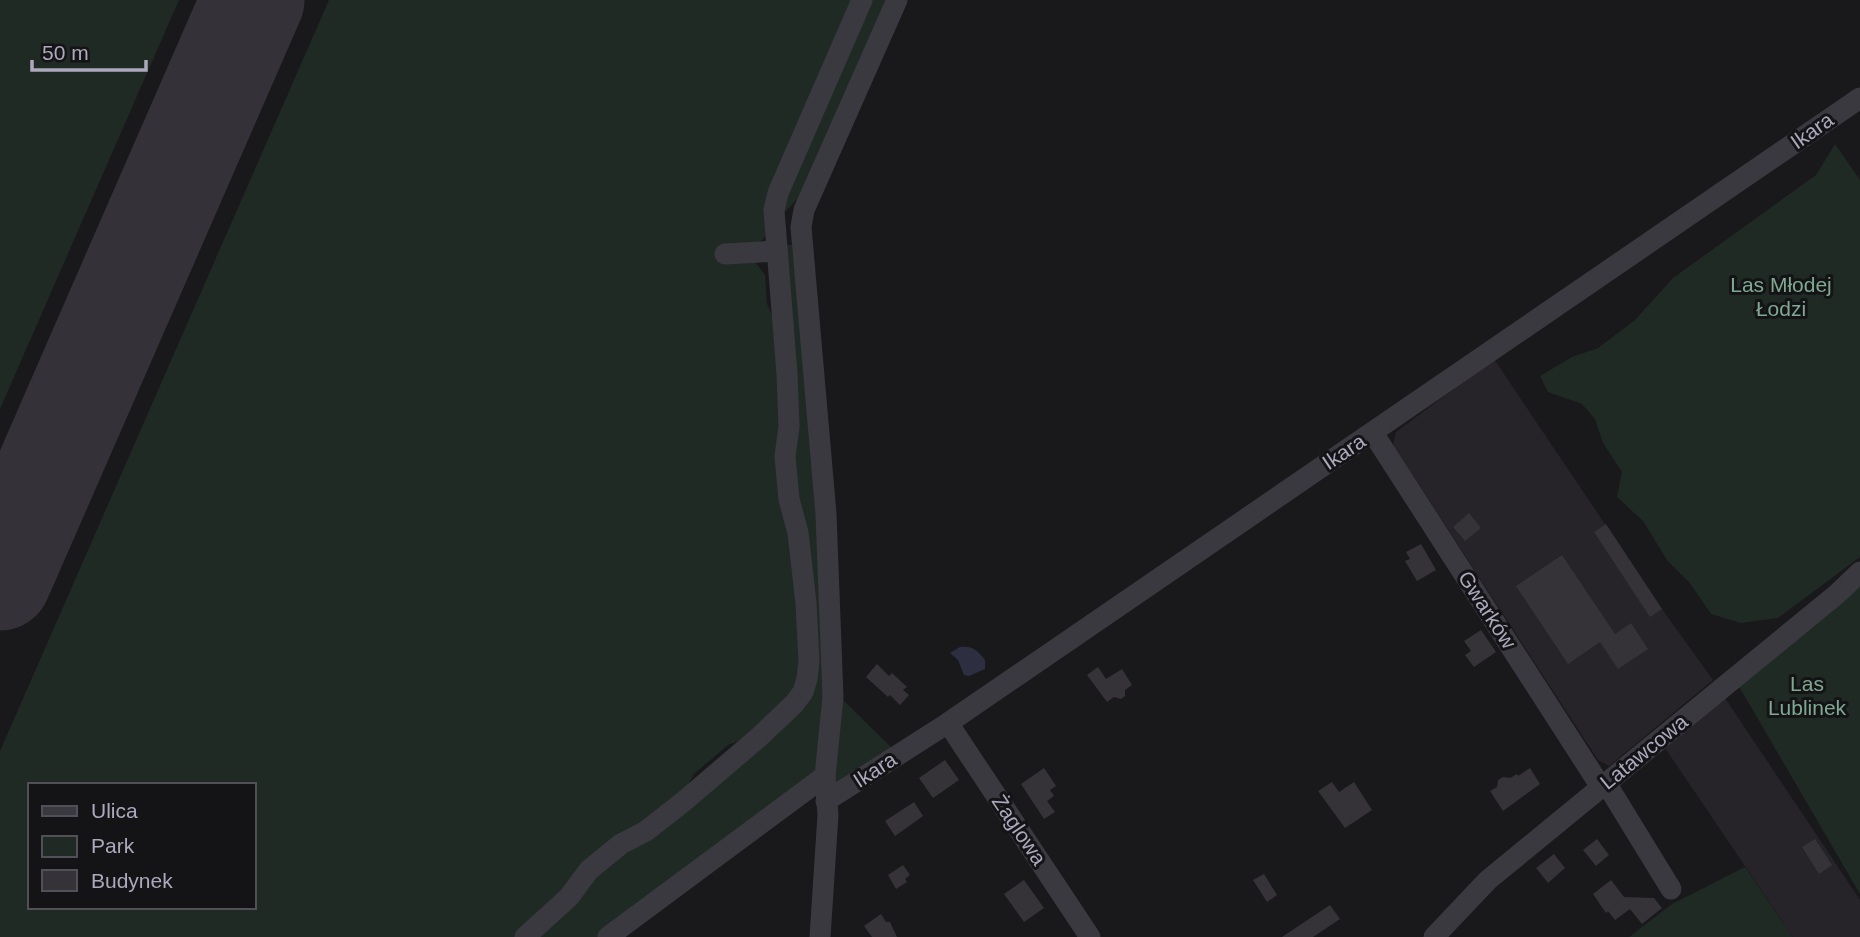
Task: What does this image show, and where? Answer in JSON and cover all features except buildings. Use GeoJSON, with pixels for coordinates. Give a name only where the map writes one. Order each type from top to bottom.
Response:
{"type":"FeatureCollection","features":[{"type":"Feature","properties":{"kind":"street"},"geometry":{"type":"LineString","coordinates":[[525,937],[569,897],[589,870],[621,844],[646,831],[664,817],[758,738],[803,692],[809,661],[806,603],[799,533],[789,499],[785,456],[789,427],[774,216],[776,198],[862,0]]}},
{"type":"Feature","properties":{"kind":"street"},"geometry":{"type":"LineString","coordinates":[[820,937],[828,815],[825,776],[833,697],[826,514],[801,227],[804,210],[897,0]]}},
{"type":"Feature","properties":{"kind":"street","name":"Ikara"},"geometry":{"type":"LineString","coordinates":[[826,802],[948,723],[1860,98]]}},
{"type":"Feature","properties":{"kind":"street"},"geometry":{"type":"LineString","coordinates":[[725,254],[776,241],[801,227]]}},
{"type":"Feature","properties":{"kind":"street","name":"Gwarków"},"geometry":{"type":"LineString","coordinates":[[1373,433],[1671,889]]}},
{"type":"Feature","properties":{"kind":"street","name":"Latawcowa"},"geometry":{"type":"LineString","coordinates":[[1434,937],[1488,880],[1838,594],[1860,572]]}},
{"type":"Feature","properties":{"kind":"street","name":"Żaglowa"},"geometry":{"type":"LineString","coordinates":[[948,723],[1090,937]]}},
{"type":"Feature","properties":{"kind":"street","name":"Ikara"},"geometry":{"type":"LineString","coordinates":[[608,937],[825,776]]}},
{"type":"Feature","properties":{"kind":"shaded area"},"geometry":{"type":"Polygon","coordinates":[[[1494,359],[1662,609],[1713,680],[1609,766],[1598,760],[1393,445],[1396,432],[1494,359]]]}},
{"type":"Feature","properties":{"kind":"shaded area"},"geometry":{"type":"Polygon","coordinates":[[[1725,698],[1860,900],[1860,937],[1793,937],[1665,748],[1725,698]]]}},
{"type":"Feature","properties":{"kind":"green space"},"geometry":{"type":"Polygon","coordinates":[[[0,0],[179,0],[0,409],[0,0]]]}},
{"type":"Feature","properties":{"kind":"green space"},"geometry":{"type":"Polygon","coordinates":[[[329,0],[857,0],[768,234],[753,245],[756,263],[765,275],[767,304],[778,328],[802,615],[798,686],[754,735],[728,745],[694,774],[681,797],[518,937],[0,937],[0,751],[329,0]]]}},
{"type":"Feature","properties":{"kind":"green space"},"geometry":{"type":"Polygon","coordinates":[[[867,0],[889,0],[805,191],[784,213],[778,208],[867,0]]]}},
{"type":"Feature","properties":{"kind":"green space","name":"Las Młodej Łodzi"},"geometry":{"type":"Polygon","coordinates":[[[1835,144],[1860,180],[1860,557],[1778,618],[1741,623],[1711,614],[1689,582],[1667,560],[1643,521],[1617,497],[1622,472],[1603,443],[1595,419],[1582,404],[1548,392],[1540,376],[1572,357],[1598,348],[1635,320],[1673,278],[1816,175],[1835,144]]]}},
{"type":"Feature","properties":{"kind":"green space"},"geometry":{"type":"Polygon","coordinates":[[[786,245],[792,245],[821,516],[828,693],[815,771],[598,937],[534,937],[588,883],[803,703],[786,245]]]}},
{"type":"Feature","properties":{"kind":"green space","name":"Las Lublinek"},"geometry":{"type":"Polygon","coordinates":[[[1860,583],[1860,894],[1737,683],[1860,583]]]}},
{"type":"Feature","properties":{"kind":"green space"},"geometry":{"type":"Polygon","coordinates":[[[841,698],[895,751],[830,786],[841,698]]]}},
{"type":"Feature","properties":{"kind":"green space"},"geometry":{"type":"Polygon","coordinates":[[[1745,867],[1793,937],[1629,937],[1672,904],[1745,867]]]}},
{"type":"Feature","properties":{"kind":"water"},"geometry":{"type":"Polygon","coordinates":[[[960,647],[977,651],[985,660],[985,669],[969,676],[964,675],[958,660],[950,653],[960,647]]]}},
{"type":"Feature","properties":{"kind":"runway"},"geometry":{"type":"LineString","coordinates":[[0,579],[253,0]]}}]}
